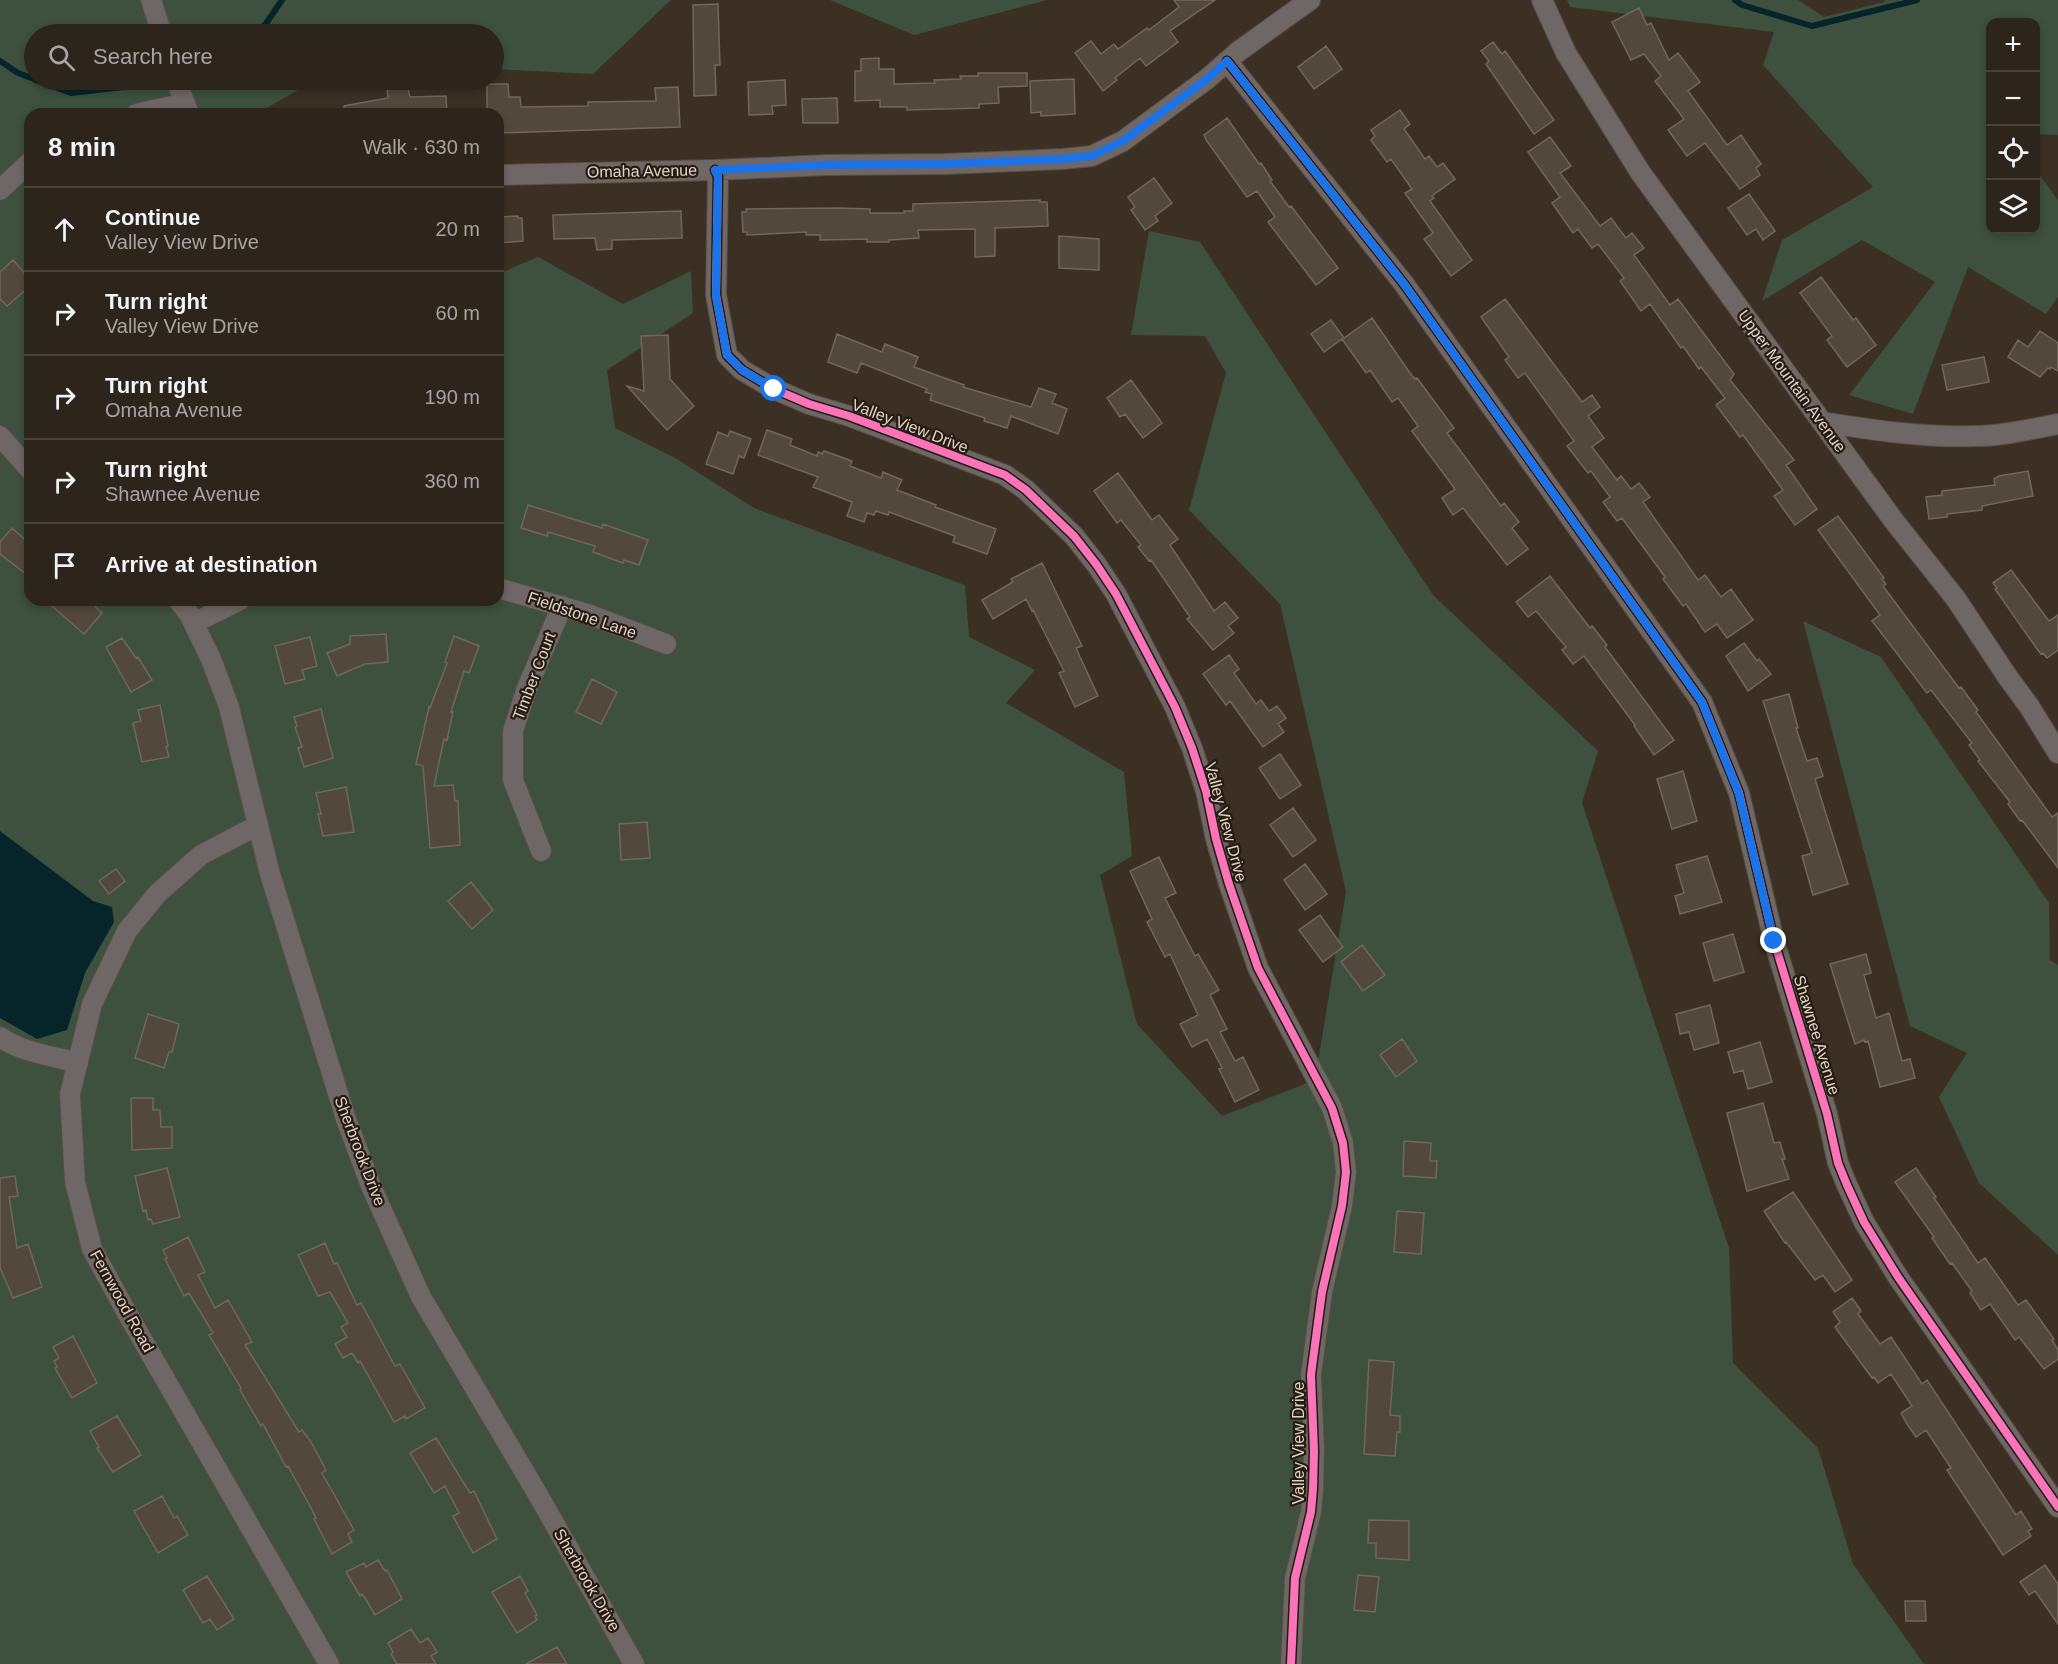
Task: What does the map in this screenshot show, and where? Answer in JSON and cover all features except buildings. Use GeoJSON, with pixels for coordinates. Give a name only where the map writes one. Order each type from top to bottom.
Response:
{"type":"FeatureCollection","features":[{"type":"Feature","properties":{"kind":"street"},"geometry":{"type":"LineString","coordinates":[[151,0],[159,24]]}},
{"type":"Feature","properties":{"kind":"street","name":"Omaha Avenue"},"geometry":{"type":"LineString","coordinates":[[504,175],[827,165],[944,164],[1092,156],[1123,141],[1310,0]]}},
{"type":"Feature","properties":{"kind":"street","name":"Upper Mountain Avenue"},"geometry":{"type":"LineString","coordinates":[[1542,0],[1566,53],[1640,172],[1894,521],[1956,599],[2058,753]]}},
{"type":"Feature","properties":{"kind":"street","name":"Shawnee Avenue"},"geometry":{"type":"LineString","coordinates":[[1227,61],[1404,284],[1702,702],[1739,794],[1774,941],[1827,1114],[1838,1163],[1846,1185],[1864,1222],[1898,1277],[2058,1507]]}},
{"type":"Feature","properties":{"kind":"street"},"geometry":{"type":"LineString","coordinates":[[152,108],[182,97]]}},
{"type":"Feature","properties":{"kind":"street"},"geometry":{"type":"LineString","coordinates":[[0,190],[24,168]]}},
{"type":"Feature","properties":{"kind":"street","name":"Valley View Drive"},"geometry":{"type":"LineString","coordinates":[[715,170],[718,176],[716,296],[727,355],[750,375],[774,389],[809,404],[849,416],[1005,475],[1026,490],[1074,536],[1111,587],[1174,707],[1192,748],[1206,791],[1216,839],[1229,884],[1258,968],[1332,1108],[1343,1143],[1346,1172],[1342,1206],[1322,1292],[1311,1375],[1313,1489],[1311,1512],[1295,1578],[1291,1664]]}},
{"type":"Feature","properties":{"kind":"street"},"geometry":{"type":"LineString","coordinates":[[1822,422],[1934,436],[1977,436],[2058,424]]}},
{"type":"Feature","properties":{"kind":"street"},"geometry":{"type":"LineString","coordinates":[[0,436],[24,463]]}},
{"type":"Feature","properties":{"kind":"street","name":"Fieldstone Lane"},"geometry":{"type":"LineString","coordinates":[[504,590],[588,614],[666,644]]}},
{"type":"Feature","properties":{"kind":"street","name":"Sherbrook Drive"},"geometry":{"type":"LineString","coordinates":[[183,606],[194,623],[211,659],[229,707],[270,874],[310,1008],[346,1119],[376,1197],[421,1297],[537,1493],[634,1664]]}},
{"type":"Feature","properties":{"kind":"street"},"geometry":{"type":"LineString","coordinates":[[194,623],[228,606]]}},
{"type":"Feature","properties":{"kind":"street","name":"Timber Court"},"geometry":{"type":"LineString","coordinates":[[541,850],[513,780],[513,731],[527,688],[562,606]]}},
{"type":"Feature","properties":{"kind":"street","name":"Fernwood Road"},"geometry":{"type":"LineString","coordinates":[[258,825],[201,855],[157,894],[127,931],[92,1004],[70,1094],[75,1182],[92,1249],[329,1664]]}},
{"type":"Feature","properties":{"kind":"street"},"geometry":{"type":"LineString","coordinates":[[0,1037],[7,1042],[42,1054],[78,1063]]}},
{"type":"Feature","properties":{"kind":"green space"},"geometry":{"type":"Polygon","coordinates":[[[0,0],[671,0],[593,74],[504,70],[504,24],[24,24],[24,90],[298,90],[267,108],[24,108],[24,606],[504,606],[504,271],[538,257],[623,304],[691,271],[693,313],[607,370],[615,428],[677,459],[754,508],[965,585],[969,637],[1035,670],[1006,703],[1124,772],[1132,856],[1100,875],[1137,1024],[1222,1116],[1315,1080],[1346,892],[1280,604],[1189,510],[1226,373],[1205,336],[1131,335],[1149,231],[1200,242],[1433,595],[1598,751],[1582,803],[1729,1248],[1733,1363],[1818,1448],[1853,1564],[1924,1664],[0,1664],[0,0]]]}},
{"type":"Feature","properties":{"kind":"green space"},"geometry":{"type":"Polygon","coordinates":[[[830,0],[1047,0],[914,35],[830,0]]]}},
{"type":"Feature","properties":{"kind":"green space"},"geometry":{"type":"Polygon","coordinates":[[[1567,0],[1798,0],[1824,17],[1885,0],[2058,0],[2058,135],[2040,134],[2040,18],[1986,18],[1986,234],[2040,234],[2040,175],[2058,200],[2058,297],[2046,314],[1968,267],[1913,414],[1849,395],[1935,282],[1862,240],[1762,301],[1782,240],[1873,187],[1763,65],[1774,32],[1570,7],[1567,0]]]}},
{"type":"Feature","properties":{"kind":"green space"},"geometry":{"type":"Polygon","coordinates":[[[1803,621],[1881,657],[2049,903],[2050,960],[2058,965],[2058,1255],[1979,1183],[1939,1097],[1967,1053],[1910,1026],[1803,621]]]}},
{"type":"Feature","properties":{"kind":"water"},"geometry":{"type":"Polygon","coordinates":[[[0,831],[93,901],[112,907],[114,922],[85,973],[67,1030],[37,1039],[0,1018],[0,831]]]}},
{"type":"Feature","properties":{"kind":"waterway"},"geometry":{"type":"LineString","coordinates":[[266,24],[282,0]]}},
{"type":"Feature","properties":{"kind":"waterway"},"geometry":{"type":"LineString","coordinates":[[1735,0],[1742,5],[1812,26],[1917,0]]}},
{"type":"Feature","properties":{"kind":"waterway"},"geometry":{"type":"LineString","coordinates":[[0,61],[24,75]]}},
{"type":"Feature","properties":{"kind":"waterway"},"geometry":{"type":"LineString","coordinates":[[63,90],[71,93],[97,90]]}},
{"type":"Feature","properties":{"kind":"cycle path"},"geometry":{"type":"LineString","coordinates":[[1227,61],[1404,284],[1702,702],[1739,793],[1774,941],[1827,1114],[1838,1163],[1847,1185],[1864,1222],[1898,1277],[2058,1507]]}},
{"type":"Feature","properties":{"kind":"cycle path"},"geometry":{"type":"LineString","coordinates":[[715,170],[718,176],[716,295],[727,355],[742,370],[774,389],[809,404],[849,416],[1005,475],[1026,490],[1074,536],[1116,594],[1175,707],[1192,748],[1206,791],[1216,839],[1229,884],[1258,968],[1332,1108],[1343,1143],[1346,1172],[1342,1206],[1322,1292],[1311,1375],[1313,1489],[1311,1512],[1295,1578],[1291,1664]]}},
{"type":"Feature","properties":{"kind":"route"},"geometry":{"type":"LineString","coordinates":[[774,389],[742,370],[727,355],[716,296],[718,176],[715,170],[827,165],[944,164],[1092,156],[1123,141],[1207,79],[1227,61],[1404,284],[1702,702],[1739,794],[1774,941]]}}]}
